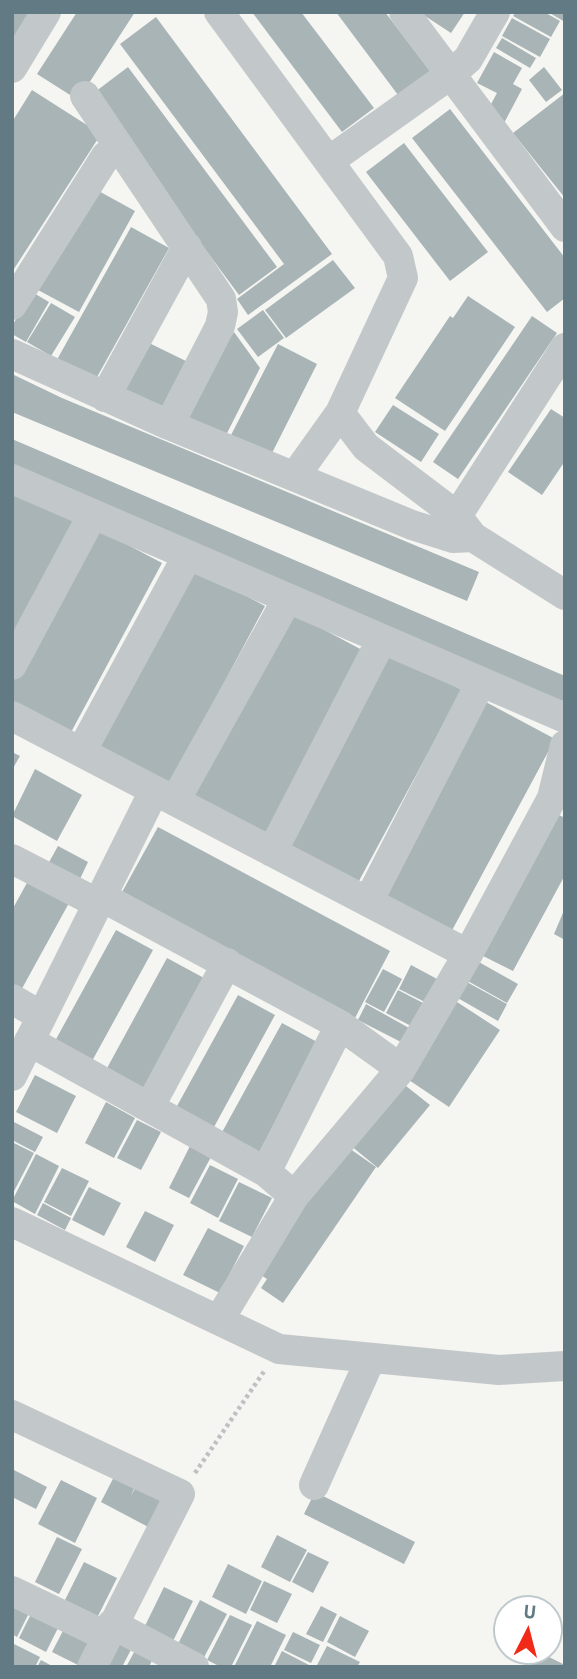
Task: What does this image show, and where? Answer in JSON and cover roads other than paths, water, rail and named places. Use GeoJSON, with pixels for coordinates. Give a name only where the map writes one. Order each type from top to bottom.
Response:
{"type":"FeatureCollection","features":[{"type":"Feature","properties":{"kind":"street"},"geometry":{"type":"LineString","coordinates":[[12,68],[46,12]]}},
{"type":"Feature","properties":{"kind":"street"},"geometry":{"type":"LineString","coordinates":[[219,12],[398,256],[403,278],[340,413],[295,476]]}},
{"type":"Feature","properties":{"kind":"street"},"geometry":{"type":"LineString","coordinates":[[404,12],[565,228]]}},
{"type":"Feature","properties":{"kind":"street"},"geometry":{"type":"LineString","coordinates":[[329,161],[468,59],[495,12]]}},
{"type":"Feature","properties":{"kind":"street"},"geometry":{"type":"LineString","coordinates":[[85,96],[221,299],[223,312],[220,326],[169,425]]}},
{"type":"Feature","properties":{"kind":"street"},"geometry":{"type":"LineString","coordinates":[[12,306],[106,156],[120,148]]}},
{"type":"Feature","properties":{"kind":"street"},"geometry":{"type":"LineString","coordinates":[[105,397],[187,247]]}},
{"type":"Feature","properties":{"kind":"street"},"geometry":{"type":"LineString","coordinates":[[12,354],[169,425],[412,525],[453,538],[465,527],[556,383],[565,348]]}},
{"type":"Feature","properties":{"kind":"street"},"geometry":{"type":"LineString","coordinates":[[340,413],[366,447],[465,527],[565,595]]}},
{"type":"Feature","properties":{"kind":"street"},"geometry":{"type":"LineString","coordinates":[[12,479],[565,718]]}},
{"type":"Feature","properties":{"kind":"street"},"geometry":{"type":"LineString","coordinates":[[12,665],[93,514]]}},
{"type":"Feature","properties":{"kind":"street"},"geometry":{"type":"LineString","coordinates":[[81,752],[188,555]]}},
{"type":"Feature","properties":{"kind":"street"},"geometry":{"type":"LineString","coordinates":[[12,1076],[100,901],[288,598]]}},
{"type":"Feature","properties":{"kind":"street"},"geometry":{"type":"LineString","coordinates":[[272,852],[382,639]]}},
{"type":"Feature","properties":{"kind":"street"},"geometry":{"type":"LineString","coordinates":[[368,902],[481,682]]}},
{"type":"Feature","properties":{"kind":"street"},"geometry":{"type":"LineString","coordinates":[[12,716],[468,954]]}},
{"type":"Feature","properties":{"kind":"street"},"geometry":{"type":"LineString","coordinates":[[219,1320],[293,1196],[401,1069],[468,954],[552,798],[565,746]]}},
{"type":"Feature","properties":{"kind":"street"},"geometry":{"type":"LineString","coordinates":[[12,859],[227,963],[340,1025],[401,1069]]}},
{"type":"Feature","properties":{"kind":"street"},"geometry":{"type":"LineString","coordinates":[[150,1106],[227,963]]}},
{"type":"Feature","properties":{"kind":"street"},"geometry":{"type":"LineString","coordinates":[[12,999],[35,1028],[150,1106],[266,1172],[293,1196]]}},
{"type":"Feature","properties":{"kind":"street"},"geometry":{"type":"LineString","coordinates":[[266,1172],[340,1025]]}},
{"type":"Feature","properties":{"kind":"street"},"geometry":{"type":"LineString","coordinates":[[15,1229],[279,1349],[370,1360],[499,1370],[565,1366]]}},
{"type":"Feature","properties":{"kind":"street"},"geometry":{"type":"LineString","coordinates":[[314,1485],[370,1360]]}},
{"type":"Feature","properties":{"kind":"street"},"geometry":{"type":"LineString","coordinates":[[12,1415],[180,1494],[92,1667]]}},
{"type":"Feature","properties":{"kind":"street"},"geometry":{"type":"LineString","coordinates":[[12,1591],[194,1667]]}}]}
